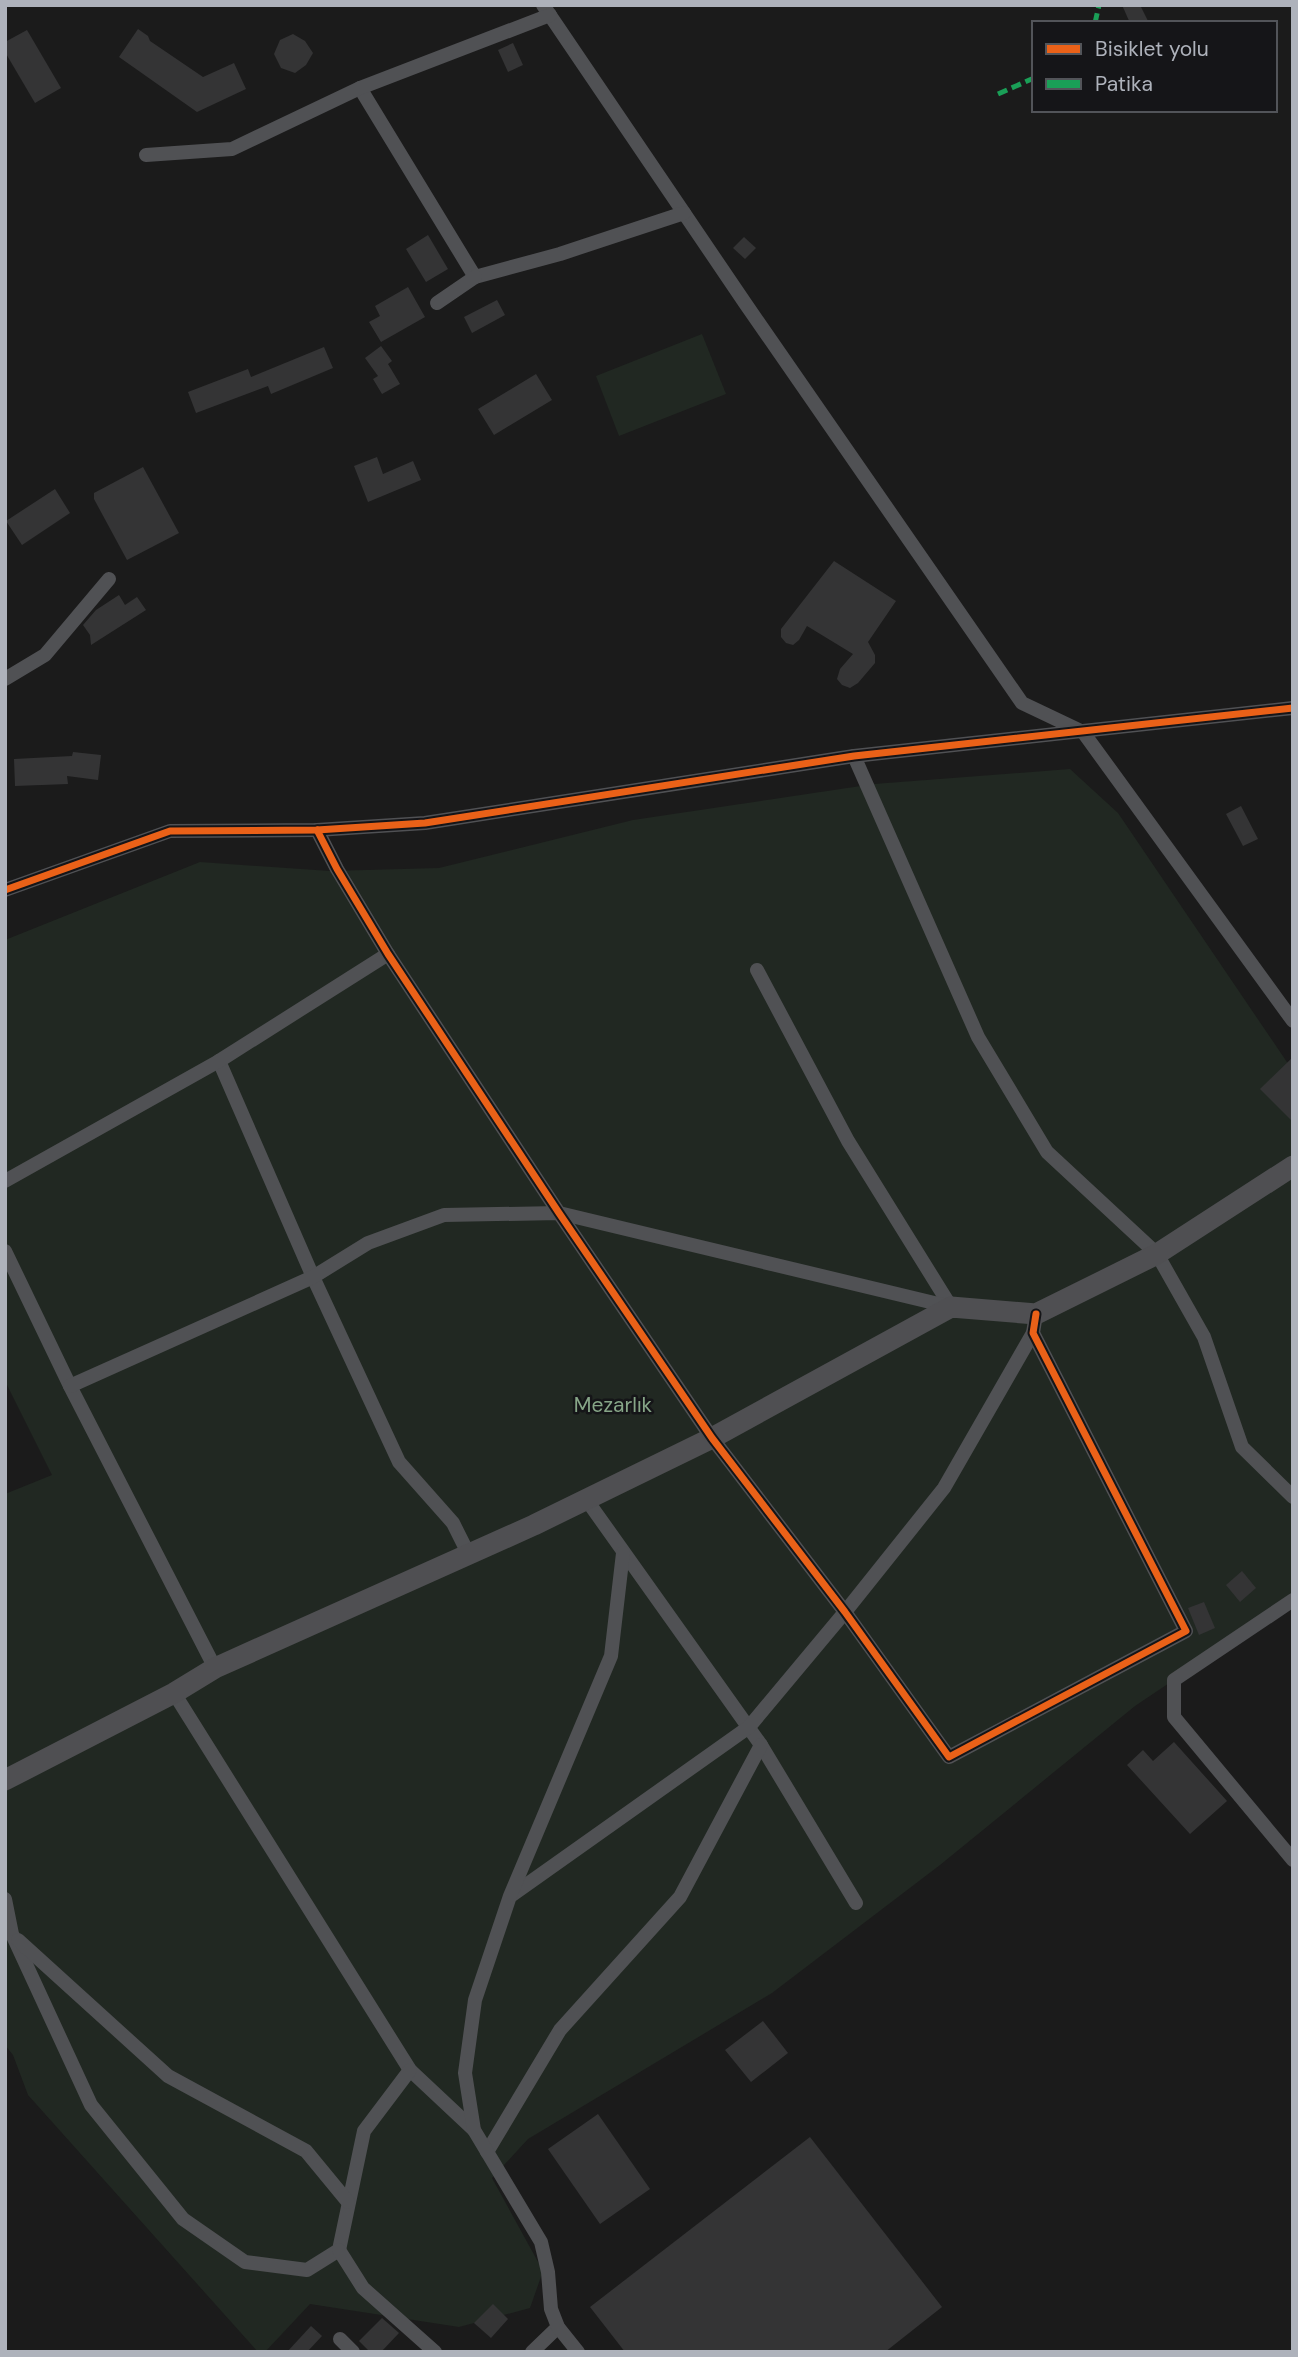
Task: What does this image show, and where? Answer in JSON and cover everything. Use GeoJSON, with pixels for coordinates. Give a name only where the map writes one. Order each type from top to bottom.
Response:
{"type":"FeatureCollection","features":[{"type":"Feature","properties":{"kind":"street"},"geometry":{"type":"LineString","coordinates":[[146,155],[232,149],[359,88],[546,10],[1021,703],[1083,732],[1293,1021]]}},
{"type":"Feature","properties":{"kind":"street"},"geometry":{"type":"LineString","coordinates":[[359,88],[475,277]]}},
{"type":"Feature","properties":{"kind":"street"},"geometry":{"type":"LineString","coordinates":[[438,303],[475,277],[560,254],[684,213]]}},
{"type":"Feature","properties":{"kind":"street"},"geometry":{"type":"LineString","coordinates":[[5,679],[45,655],[109,579]]}},
{"type":"Feature","properties":{"kind":"street"},"geometry":{"type":"LineString","coordinates":[[5,890],[170,831],[317,830],[425,823],[854,756],[1293,708]]}},
{"type":"Feature","properties":{"kind":"street"},"geometry":{"type":"LineString","coordinates":[[854,756],[978,1037],[1047,1152],[1157,1254],[1205,1337],[1242,1447],[1293,1497]]}},
{"type":"Feature","properties":{"kind":"street"},"geometry":{"type":"LineString","coordinates":[[317,830],[388,954],[712,1438],[845,1612],[949,1757],[1186,1631],[1035,1324]]}},
{"type":"Feature","properties":{"kind":"street"},"geometry":{"type":"LineString","coordinates":[[5,1181],[219,1061],[388,954]]}},
{"type":"Feature","properties":{"kind":"street"},"geometry":{"type":"LineString","coordinates":[[757,970],[848,1140],[951,1307]]}},
{"type":"Feature","properties":{"kind":"street"},"geometry":{"type":"LineString","coordinates":[[219,1061],[313,1277],[399,1462],[453,1523],[469,1555]]}},
{"type":"Feature","properties":{"kind":"street"},"geometry":{"type":"LineString","coordinates":[[510,1896],[749,1727],[944,1489],[1035,1324],[1157,1254],[1293,1166]]}},
{"type":"Feature","properties":{"kind":"street"},"geometry":{"type":"LineString","coordinates":[[70,1386],[313,1277],[368,1243],[444,1215],[559,1213],[951,1307],[1035,1324]]}},
{"type":"Feature","properties":{"kind":"street"},"geometry":{"type":"LineString","coordinates":[[5,1251],[70,1386],[215,1668]]}},
{"type":"Feature","properties":{"kind":"street"},"geometry":{"type":"LineString","coordinates":[[5,1780],[174,1693],[215,1668],[469,1555],[712,1438],[951,1307]]}},
{"type":"Feature","properties":{"kind":"street"},"geometry":{"type":"LineString","coordinates":[[586,1499],[749,1727],[856,1903]]}},
{"type":"Feature","properties":{"kind":"street"},"geometry":{"type":"LineString","coordinates":[[474,2130],[465,2073],[475,2000],[510,1896],[611,1656],[623,1553]]}},
{"type":"Feature","properties":{"kind":"street"},"geometry":{"type":"LineString","coordinates":[[1293,1600],[1174,1680],[1174,1717],[1293,1860]]}},
{"type":"Feature","properties":{"kind":"street"},"geometry":{"type":"LineString","coordinates":[[174,1693],[410,2070],[474,2130],[541,2242],[548,2272],[551,2309],[558,2327],[578,2352]]}},
{"type":"Feature","properties":{"kind":"street"},"geometry":{"type":"LineString","coordinates":[[487,2152],[560,2030],[680,1897],[761,1745]]}},
{"type":"Feature","properties":{"kind":"street"},"geometry":{"type":"LineString","coordinates":[[5,1899],[12,1934],[91,2105],[184,2219],[245,2262],[307,2270],[339,2250]]}},
{"type":"Feature","properties":{"kind":"street"},"geometry":{"type":"LineString","coordinates":[[12,1934],[168,2076],[306,2151],[348,2202]]}},
{"type":"Feature","properties":{"kind":"street"},"geometry":{"type":"LineString","coordinates":[[410,2070],[364,2132],[339,2250],[363,2288],[435,2352]]}},
{"type":"Feature","properties":{"kind":"street"},"geometry":{"type":"LineString","coordinates":[[532,2352],[558,2327]]}},
{"type":"Feature","properties":{"kind":"street"},"geometry":{"type":"LineString","coordinates":[[340,2340],[353,2352]]}},
{"type":"Feature","properties":{"kind":"green space"},"geometry":{"type":"Polygon","coordinates":[[[702,334],[726,394],[619,436],[596,376],[702,334]]]}},
{"type":"Feature","properties":{"kind":"green space","name":"Mezarlık"},"geometry":{"type":"Polygon","coordinates":[[[1070,769],[1118,813],[1293,1071],[1293,1600],[1135,1706],[940,1865],[772,1993],[528,2139],[492,2178],[543,2271],[530,2308],[459,2327],[310,2304],[265,2352],[258,2352],[28,2095],[13,2055],[5,2045],[5,1494],[52,1475],[5,1381],[5,940],[200,862],[330,871],[439,868],[633,820],[874,784],[1070,769]]]}},
{"type":"Feature","properties":{"kind":"building"},"geometry":{"type":"Polygon","coordinates":[[[1122,5],[1140,5],[1148,21],[1129,21],[1122,5]]]}},
{"type":"Feature","properties":{"kind":"building"},"geometry":{"type":"Polygon","coordinates":[[[138,29],[148,36],[150,41],[203,77],[234,63],[246,89],[197,112],[119,57],[138,29]]]}},
{"type":"Feature","properties":{"kind":"building"},"geometry":{"type":"Polygon","coordinates":[[[27,30],[61,88],[35,103],[5,52],[5,42],[27,30]]]}},
{"type":"Feature","properties":{"kind":"building"},"geometry":{"type":"Polygon","coordinates":[[[293,34],[305,41],[313,53],[306,65],[295,73],[281,68],[274,54],[280,40],[293,34]]]}},
{"type":"Feature","properties":{"kind":"building"},"geometry":{"type":"Polygon","coordinates":[[[513,43],[523,65],[508,72],[498,50],[513,43]]]}},
{"type":"Feature","properties":{"kind":"building"},"geometry":{"type":"Polygon","coordinates":[[[428,235],[448,269],[426,282],[406,249],[428,235]]]}},
{"type":"Feature","properties":{"kind":"building"},"geometry":{"type":"Polygon","coordinates":[[[744,237],[756,248],[745,259],[733,248],[744,237]]]}},
{"type":"Feature","properties":{"kind":"building"},"geometry":{"type":"Polygon","coordinates":[[[408,287],[425,317],[381,342],[369,322],[380,316],[375,306],[408,287]]]}},
{"type":"Feature","properties":{"kind":"building"},"geometry":{"type":"Polygon","coordinates":[[[497,300],[505,315],[472,333],[464,317],[497,300]]]}},
{"type":"Feature","properties":{"kind":"building"},"geometry":{"type":"Polygon","coordinates":[[[381,346],[392,361],[388,364],[400,384],[382,394],[373,379],[378,376],[365,358],[381,346]]]}},
{"type":"Feature","properties":{"kind":"building"},"geometry":{"type":"Polygon","coordinates":[[[324,347],[333,368],[271,394],[268,386],[196,413],[188,392],[248,369],[251,377],[324,347]]]}},
{"type":"Feature","properties":{"kind":"building"},"geometry":{"type":"Polygon","coordinates":[[[536,374],[552,400],[494,435],[478,409],[536,374]]]}},
{"type":"Feature","properties":{"kind":"building"},"geometry":{"type":"Polygon","coordinates":[[[377,457],[383,474],[413,461],[421,480],[368,502],[354,466],[377,457]]]}},
{"type":"Feature","properties":{"kind":"building"},"geometry":{"type":"Polygon","coordinates":[[[143,467],[179,533],[127,560],[94,499],[94,493],[143,467]]]}},
{"type":"Feature","properties":{"kind":"building"},"geometry":{"type":"Polygon","coordinates":[[[55,489],[70,513],[22,545],[6,521],[55,489]]]}},
{"type":"Feature","properties":{"kind":"building"},"geometry":{"type":"Polygon","coordinates":[[[834,561],[896,601],[868,642],[875,655],[875,663],[858,683],[850,688],[837,679],[840,669],[853,654],[807,626],[793,645],[786,643],[781,637],[781,629],[834,561]]]}},
{"type":"Feature","properties":{"kind":"building"},"geometry":{"type":"Polygon","coordinates":[[[119,595],[125,605],[137,597],[146,610],[91,645],[90,635],[83,625],[96,610],[119,595]]]}},
{"type":"Feature","properties":{"kind":"building"},"geometry":{"type":"Polygon","coordinates":[[[73,752],[101,755],[98,780],[67,776],[68,784],[15,786],[14,759],[72,756],[73,752]]]}},
{"type":"Feature","properties":{"kind":"building"},"geometry":{"type":"Polygon","coordinates":[[[1241,806],[1258,839],[1243,846],[1226,814],[1241,806]]]}},
{"type":"Feature","properties":{"kind":"building"},"geometry":{"type":"Polygon","coordinates":[[[1293,1057],[1293,1122],[1260,1089],[1293,1057]]]}},
{"type":"Feature","properties":{"kind":"building"},"geometry":{"type":"Polygon","coordinates":[[[1242,1571],[1256,1588],[1240,1602],[1226,1585],[1242,1571]]]}},
{"type":"Feature","properties":{"kind":"building"},"geometry":{"type":"Polygon","coordinates":[[[1204,1602],[1215,1628],[1199,1635],[1188,1608],[1204,1602]]]}},
{"type":"Feature","properties":{"kind":"building"},"geometry":{"type":"Polygon","coordinates":[[[1174,1742],[1227,1801],[1190,1834],[1127,1765],[1143,1750],[1153,1761],[1174,1742]]]}},
{"type":"Feature","properties":{"kind":"building"},"geometry":{"type":"Polygon","coordinates":[[[763,2021],[788,2053],[751,2082],[725,2050],[763,2021]]]}},
{"type":"Feature","properties":{"kind":"building"},"geometry":{"type":"Polygon","coordinates":[[[598,2114],[650,2189],[600,2224],[548,2149],[598,2114]]]}},
{"type":"Feature","properties":{"kind":"building"},"geometry":{"type":"Polygon","coordinates":[[[810,2137],[942,2307],[885,2352],[625,2352],[590,2307],[810,2137]]]}},
{"type":"Feature","properties":{"kind":"building"},"geometry":{"type":"Polygon","coordinates":[[[493,2304],[508,2319],[491,2338],[474,2323],[493,2304]]]}},
{"type":"Feature","properties":{"kind":"building"},"geometry":{"type":"Polygon","coordinates":[[[382,2318],[399,2333],[381,2352],[370,2352],[359,2341],[382,2318]]]}},
{"type":"Feature","properties":{"kind":"building"},"geometry":{"type":"Polygon","coordinates":[[[311,2326],[322,2336],[307,2352],[287,2352],[311,2326]]]}},
{"type":"Feature","properties":{"kind":"marked path"},"geometry":{"type":"LineString","coordinates":[[1095,21],[1099,5]]}},
{"type":"Feature","properties":{"kind":"marked path"},"geometry":{"type":"LineString","coordinates":[[998,94],[1032,79]]}},
{"type":"Feature","properties":{"kind":"cycle path"},"geometry":{"type":"LineString","coordinates":[[5,890],[170,831],[317,830],[425,823],[854,756],[1293,708]]}},
{"type":"Feature","properties":{"kind":"cycle path"},"geometry":{"type":"LineString","coordinates":[[317,830],[388,954],[712,1438],[845,1612],[949,1757],[1186,1631],[1033,1333],[1036,1314]]}}]}
